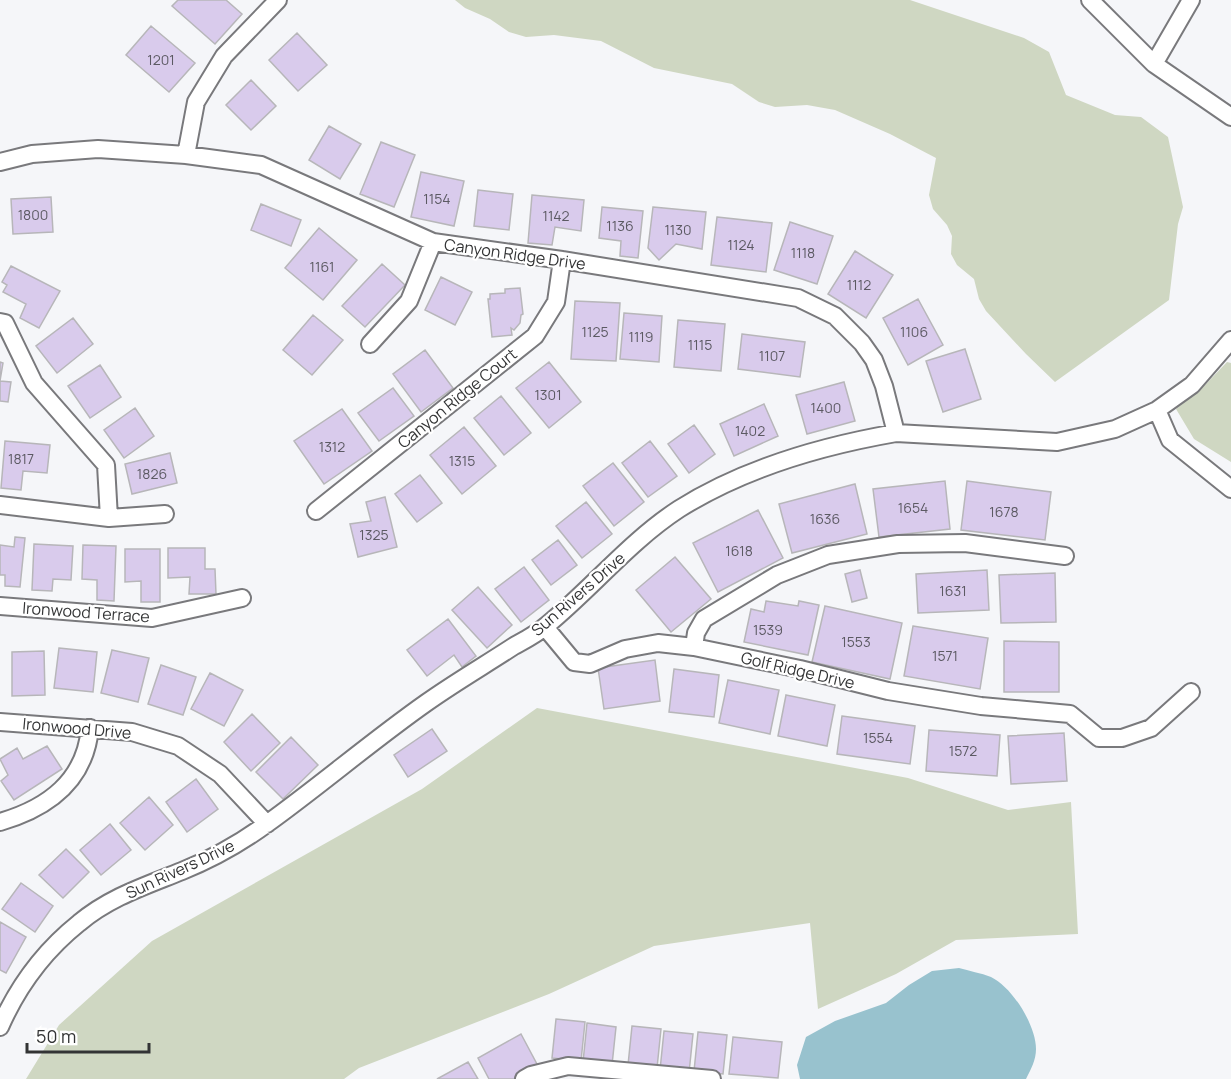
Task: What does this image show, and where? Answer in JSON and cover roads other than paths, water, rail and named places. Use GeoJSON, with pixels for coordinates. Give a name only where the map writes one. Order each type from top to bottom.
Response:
{"type":"FeatureCollection","features":[{"type":"Feature","properties":{"kind":"street"},"geometry":{"type":"LineString","coordinates":[[186,155],[196,102],[224,56],[278,0]]}},
{"type":"Feature","properties":{"kind":"street"},"geometry":{"type":"LineString","coordinates":[[1090,0],[1154,63],[1231,117]]}},
{"type":"Feature","properties":{"kind":"street"},"geometry":{"type":"LineString","coordinates":[[1154,63],[1191,0]]}},
{"type":"Feature","properties":{"kind":"street","name":"Canyon Ridge Drive"},"geometry":{"type":"LineString","coordinates":[[0,162],[32,154],[98,149],[186,155],[261,165],[433,242],[798,298],[835,316],[862,343],[874,360],[884,386],[896,433]]}},
{"type":"Feature","properties":{"kind":"street"},"geometry":{"type":"LineString","coordinates":[[370,344],[409,301],[433,242]]}},
{"type":"Feature","properties":{"kind":"street","name":"Canyon Ridge Court"},"geometry":{"type":"LineString","coordinates":[[316,511],[535,336],[556,302],[562,260]]}},
{"type":"Feature","properties":{"kind":"street"},"geometry":{"type":"LineString","coordinates":[[0,322],[5,323],[34,383],[105,465],[109,518]]}},
{"type":"Feature","properties":{"kind":"street","name":"Sun Rivers Drive"},"geometry":{"type":"LineString","coordinates":[[0,1027],[16,995],[37,964],[92,913],[124,894],[203,862],[267,824],[427,702],[545,627],[647,533],[680,509],[720,487],[771,465],[837,444],[896,433],[1057,442],[1115,429],[1157,411],[1192,385],[1231,342]]}},
{"type":"Feature","properties":{"kind":"street"},"geometry":{"type":"LineString","coordinates":[[1157,411],[1170,440],[1231,489]]}},
{"type":"Feature","properties":{"kind":"street"},"geometry":{"type":"LineString","coordinates":[[0,505],[109,518],[165,514]]}},
{"type":"Feature","properties":{"kind":"street"},"geometry":{"type":"LineString","coordinates":[[694,647],[696,633],[704,619],[777,575],[828,555],[898,544],[965,543],[1065,556]]}},
{"type":"Feature","properties":{"kind":"street","name":"Ironwood Terrace"},"geometry":{"type":"LineString","coordinates":[[0,606],[152,618],[242,598]]}},
{"type":"Feature","properties":{"kind":"street","name":"Golf Ridge Drive"},"geometry":{"type":"LineString","coordinates":[[545,627],[574,662],[590,664],[626,649],[658,643],[694,647],[800,669],[888,691],[981,706],[1070,714],[1099,738],[1122,738],[1150,728],[1191,692]]}},
{"type":"Feature","properties":{"kind":"street","name":"Ironwood Drive"},"geometry":{"type":"LineString","coordinates":[[0,722],[132,732],[178,746],[220,774],[267,824]]}},
{"type":"Feature","properties":{"kind":"street"},"geometry":{"type":"LineString","coordinates":[[0,822],[38,806],[73,778],[86,753],[90,728]]}},
{"type":"Feature","properties":{"kind":"street"},"geometry":{"type":"LineString","coordinates":[[524,1079],[531,1075],[568,1066],[712,1079]]}},
{"type":"Feature","properties":{"kind":"water"},"geometry":{"type":"Polygon","coordinates":[[[959,968],[991,977],[999,982],[1021,1008],[1032,1029],[1036,1049],[1034,1061],[1026,1079],[800,1079],[797,1065],[806,1037],[835,1021],[886,1003],[932,971],[959,968]]]}}]}
